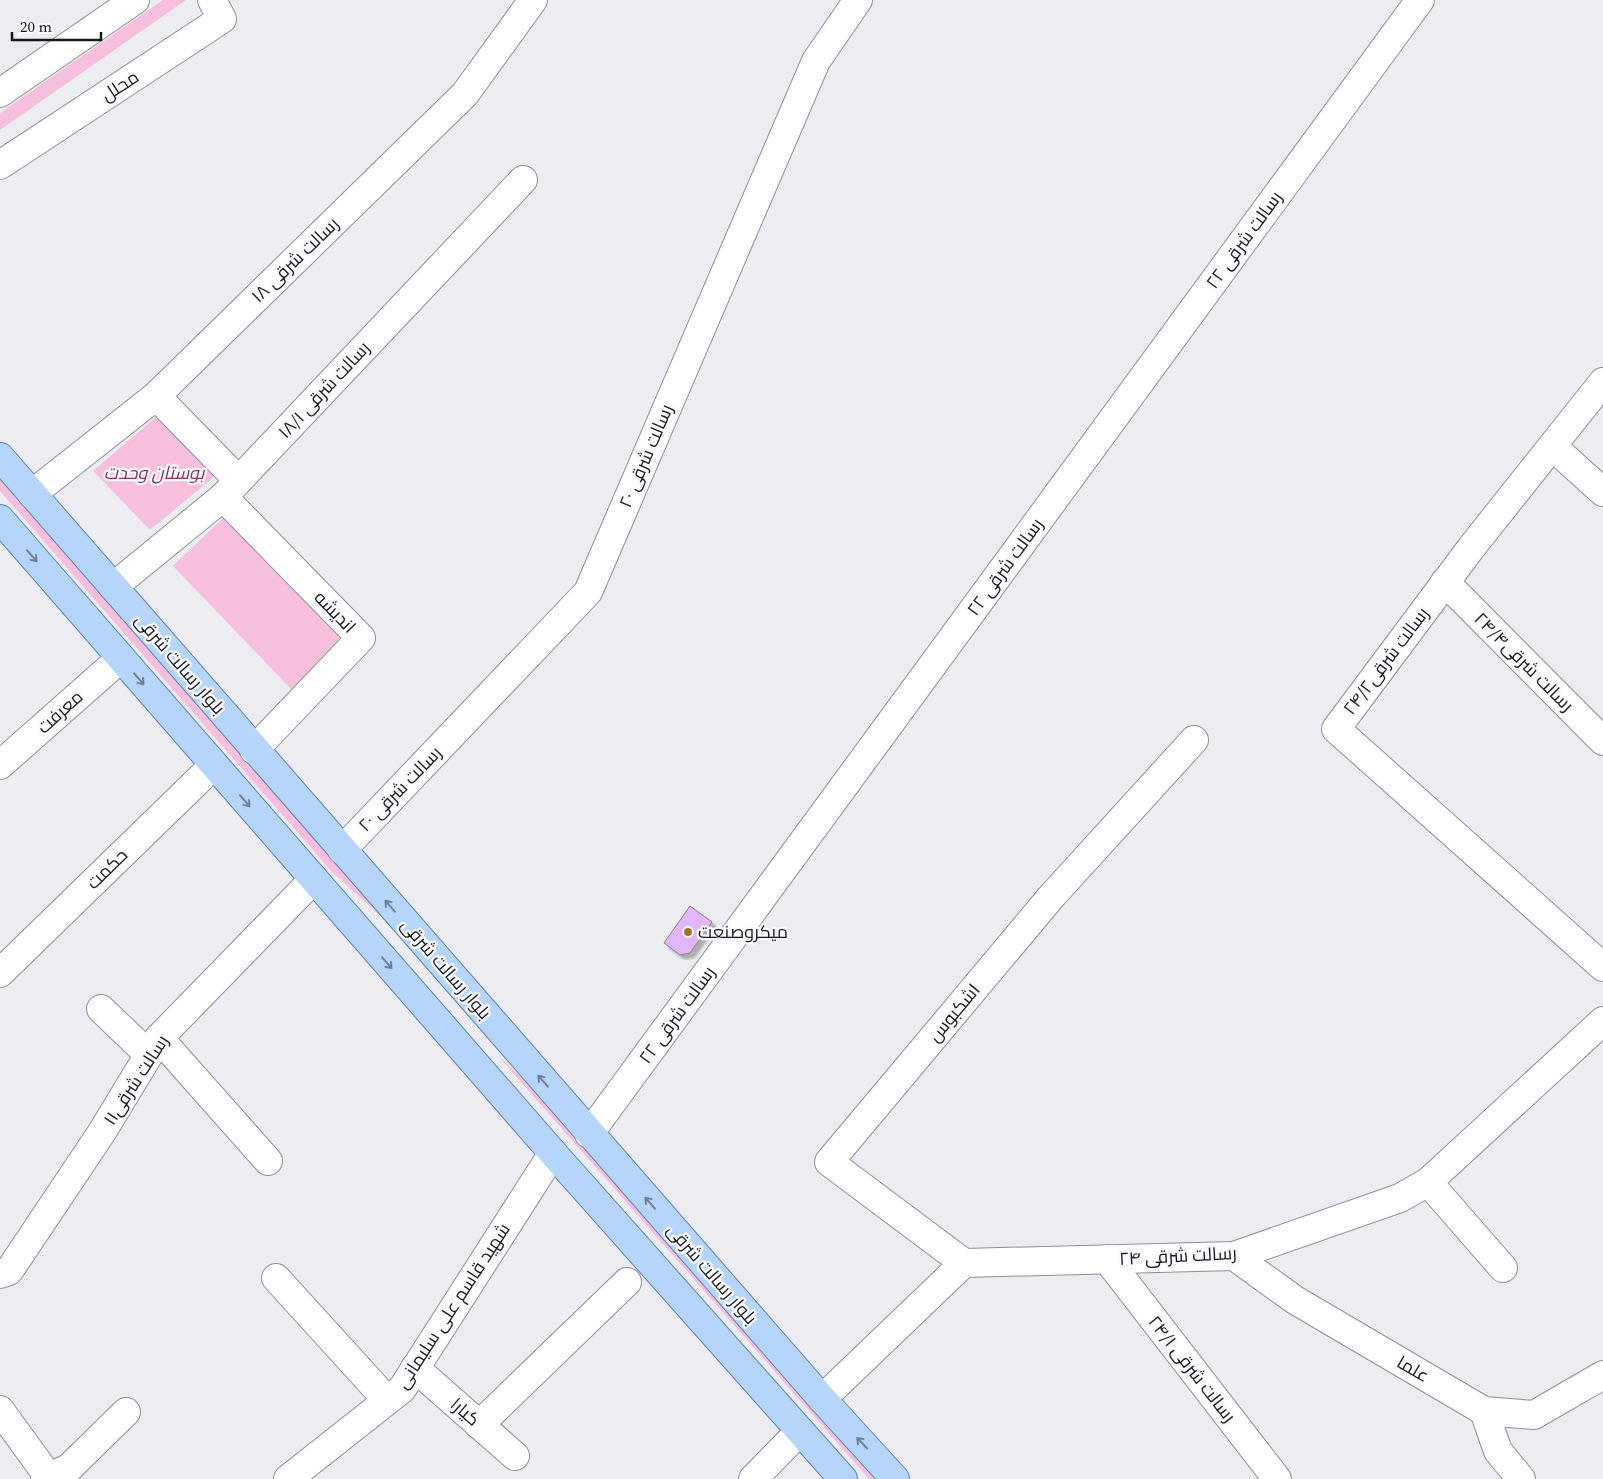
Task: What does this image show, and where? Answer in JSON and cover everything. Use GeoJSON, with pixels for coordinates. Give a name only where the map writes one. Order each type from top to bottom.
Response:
{"type":"FeatureCollection","features":[{"type":"Feature","properties":{"kind":"main road","name":"بلوار رسالت شرقی"},"geometry":{"type":"LineString","coordinates":[[0,457],[589,1134],[822,1399],[895,1479]]}},
{"type":"Feature","properties":{"kind":"main road"},"geometry":{"type":"LineString","coordinates":[[0,519],[553,1153],[843,1479]]}},
{"type":"Feature","properties":{"kind":"main road"},"geometry":{"type":"LineString","coordinates":[[410,990],[442,965]]}},
{"type":"Feature","properties":{"kind":"street"},"geometry":{"type":"LineString","coordinates":[[0,92],[135,0]]}},
{"type":"Feature","properties":{"kind":"street","name":"محلل"},"geometry":{"type":"LineString","coordinates":[[0,165],[222,19],[212,0]]}},
{"type":"Feature","properties":{"kind":"street","name":"رسالت شرقی ۱۸"},"geometry":{"type":"LineString","coordinates":[[32,494],[156,396],[465,94],[533,0]]}},
{"type":"Feature","properties":{"kind":"street","name":"رسالت شرقی ۲۰"},"geometry":{"type":"LineString","coordinates":[[342,850],[588,592],[816,61],[858,0]]}},
{"type":"Feature","properties":{"kind":"street","name":"رسالت شرقی ۲۲"},"geometry":{"type":"LineString","coordinates":[[589,1134],[1420,0]]}},
{"type":"Feature","properties":{"kind":"street","name":"رسالت شرقی ۱۸/۱"},"geometry":{"type":"LineString","coordinates":[[113,587],[230,488],[523,180]]}},
{"type":"Feature","properties":{"kind":"street","name":"رسالت شرقی۲۴/۲"},"geometry":{"type":"LineString","coordinates":[[1603,382],[1445,582],[1336,728],[1603,967]]}},
{"type":"Feature","properties":{"kind":"street"},"geometry":{"type":"LineString","coordinates":[[156,396],[230,488]]}},
{"type":"Feature","properties":{"kind":"street"},"geometry":{"type":"LineString","coordinates":[[1552,446],[1603,492]]}},
{"type":"Feature","properties":{"kind":"street","name":"اندیشه"},"geometry":{"type":"LineString","coordinates":[[230,488],[361,638],[254,750]]}},
{"type":"Feature","properties":{"kind":"street","name":"رسالت شرقی۲۴/۴"},"geometry":{"type":"LineString","coordinates":[[1445,582],[1603,741]]}},
{"type":"Feature","properties":{"kind":"street","name":"معرفت"},"geometry":{"type":"LineString","coordinates":[[0,765],[121,658]]}},
{"type":"Feature","properties":{"kind":"street","name":"اشکبوس"},"geometry":{"type":"LineString","coordinates":[[964,1263],[829,1162],[1051,896],[1194,740]]}},
{"type":"Feature","properties":{"kind":"street","name":"حکمت"},"geometry":{"type":"LineString","coordinates":[[0,973],[214,765]]}},
{"type":"Feature","properties":{"kind":"street","name":"رسالت شرقی۱۱"},"geometry":{"type":"LineString","coordinates":[[0,1274],[9,1271],[86,1157],[154,1046],[314,879]]}},
{"type":"Feature","properties":{"kind":"street"},"geometry":{"type":"LineString","coordinates":[[101,1009],[154,1046],[268,1161]]}},
{"type":"Feature","properties":{"kind":"street","name":"رسالت شرقی ۲۴"},"geometry":{"type":"LineString","coordinates":[[964,1263],[1234,1256],[1400,1198],[1428,1182],[1603,1020]]}},
{"type":"Feature","properties":{"kind":"street","name":"شهید قاسم علی سلیمانی"},"geometry":{"type":"LineString","coordinates":[[288,1479],[402,1389],[553,1153]]}},
{"type":"Feature","properties":{"kind":"street"},"geometry":{"type":"LineString","coordinates":[[1428,1182],[1503,1268]]}},
{"type":"Feature","properties":{"kind":"street","name":"علما"},"geometry":{"type":"LineString","coordinates":[[1234,1256],[1295,1300],[1484,1411],[1534,1415],[1603,1374]]}},
{"type":"Feature","properties":{"kind":"street","name":"رسالت شرقی ۲۴/۱"},"geometry":{"type":"LineString","coordinates":[[1107,1260],[1277,1479]]}},
{"type":"Feature","properties":{"kind":"street"},"geometry":{"type":"LineString","coordinates":[[822,1399],[964,1263]]}},
{"type":"Feature","properties":{"kind":"street"},"geometry":{"type":"LineString","coordinates":[[276,1278],[387,1400]]}},
{"type":"Feature","properties":{"kind":"street"},"geometry":{"type":"LineString","coordinates":[[479,1425],[627,1282]]}},
{"type":"Feature","properties":{"kind":"street","name":"کیارا"},"geometry":{"type":"LineString","coordinates":[[415,1368],[515,1456]]}},
{"type":"Feature","properties":{"kind":"street"},"geometry":{"type":"LineString","coordinates":[[0,1410],[46,1478],[69,1468],[126,1412]]}},
{"type":"Feature","properties":{"kind":"street"},"geometry":{"type":"LineString","coordinates":[[1484,1411],[1498,1451],[1521,1479]]}},
{"type":"Feature","properties":{"kind":"street"},"geometry":{"type":"LineString","coordinates":[[753,1479],[800,1431]]}},
{"type":"Feature","properties":{"kind":"green space"},"geometry":{"type":"Polygon","coordinates":[[[163,0],[186,0],[0,130],[0,113],[163,0]]]}},
{"type":"Feature","properties":{"kind":"green space","name":"بوستان وحدت"},"geometry":{"type":"Polygon","coordinates":[[[157,416],[215,476],[150,530],[93,471],[157,416]]]}},
{"type":"Feature","properties":{"kind":"green space"},"geometry":{"type":"Polygon","coordinates":[[[0,470],[408,941],[331,871],[0,491],[0,470]]]}},
{"type":"Feature","properties":{"kind":"green space"},"geometry":{"type":"Polygon","coordinates":[[[224,517],[342,640],[294,692],[173,566],[224,517]]]}},
{"type":"Feature","properties":{"kind":"green space"},"geometry":{"type":"Polygon","coordinates":[[[499,1057],[556,1108],[885,1479],[869,1479],[499,1057]]]}},
{"type":"Feature","properties":{"kind":"building","name":"میکروصنعت"},"geometry":{"type":"Polygon","coordinates":[[[690,906],[712,922],[690,953],[680,955],[664,943],[690,906]]]}},
{"type":"Feature","properties":{"kind":"place","name":"میکروصنعت"},"geometry":{"type":"Point","coordinates":[688,932]}}]}
